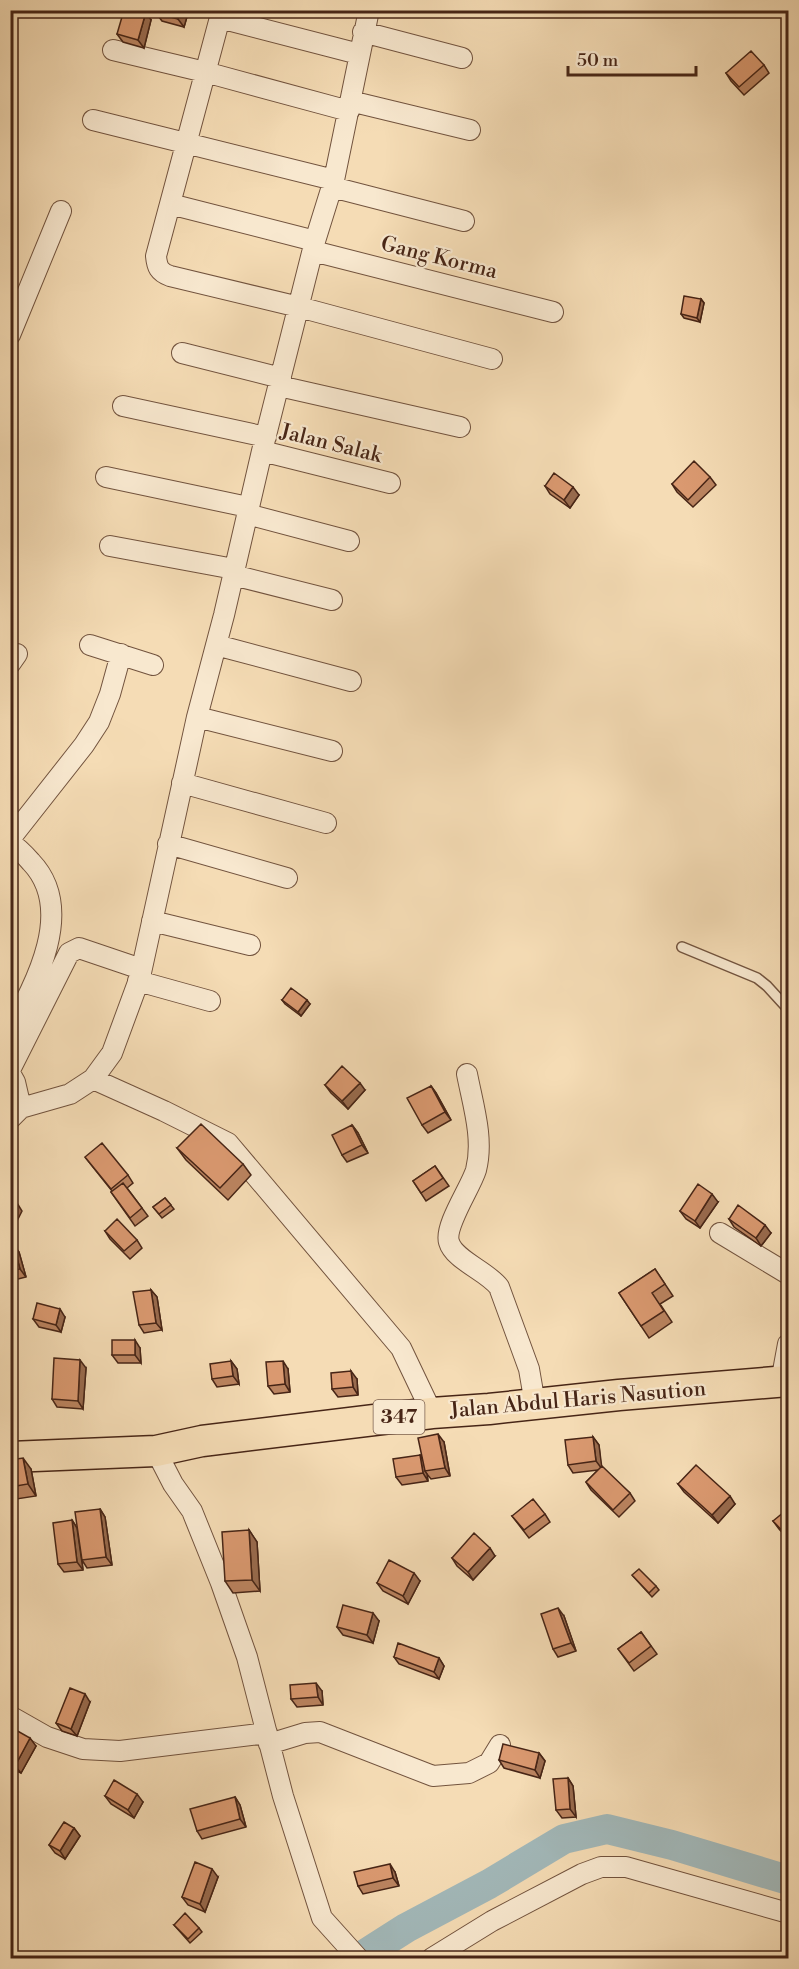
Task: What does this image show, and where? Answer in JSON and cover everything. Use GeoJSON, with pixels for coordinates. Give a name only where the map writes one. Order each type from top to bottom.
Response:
{"type":"FeatureCollection","features":[{"type":"Feature","properties":{"kind":"main road","name":"Jalan Abdul Haris Nasution"},"geometry":{"type":"LineString","coordinates":[[10,1457],[156,1451],[202,1441],[432,1413],[785,1381]]}},
{"type":"Feature","properties":{"kind":"street"},"geometry":{"type":"LineString","coordinates":[[210,1001],[140,975],[78,948],[69,953],[10,1072],[15,1082],[16,1114],[70,1094],[93,1079],[112,1053],[140,975],[196,717],[216,645],[314,246],[333,184],[369,10]]}},
{"type":"Feature","properties":{"kind":"street"},"geometry":{"type":"LineString","coordinates":[[359,54],[221,14],[156,256],[157,266],[163,273],[492,359]]}},
{"type":"Feature","properties":{"kind":"street"},"geometry":{"type":"LineString","coordinates":[[363,32],[462,58]]}},
{"type":"Feature","properties":{"kind":"street"},"geometry":{"type":"LineString","coordinates":[[113,50],[349,106],[470,130]]}},
{"type":"Feature","properties":{"kind":"street"},"geometry":{"type":"LineString","coordinates":[[93,120],[186,143],[464,221]]}},
{"type":"Feature","properties":{"kind":"street","name":"Gang Korma"},"geometry":{"type":"LineString","coordinates":[[170,204],[553,312]]}},
{"type":"Feature","properties":{"kind":"street"},"geometry":{"type":"LineString","coordinates":[[10,335],[60,211]]}},
{"type":"Feature","properties":{"kind":"street"},"geometry":{"type":"LineString","coordinates":[[182,354],[280,382],[460,427]]}},
{"type":"Feature","properties":{"kind":"street","name":"Jalan Salak"},"geometry":{"type":"LineString","coordinates":[[123,406],[264,444],[390,483]]}},
{"type":"Feature","properties":{"kind":"street"},"geometry":{"type":"LineString","coordinates":[[106,477],[248,511],[349,541]]}},
{"type":"Feature","properties":{"kind":"street"},"geometry":{"type":"LineString","coordinates":[[110,546],[234,572],[332,600]]}},
{"type":"Feature","properties":{"kind":"street"},"geometry":{"type":"LineString","coordinates":[[90,645],[153,665]]}},
{"type":"Feature","properties":{"kind":"street"},"geometry":{"type":"LineString","coordinates":[[216,645],[351,681]]}},
{"type":"Feature","properties":{"kind":"street"},"geometry":{"type":"LineString","coordinates":[[10,1030],[31,993],[43,961],[50,929],[52,904],[48,888],[37,868],[10,841],[99,722],[110,694],[121,654]]}},
{"type":"Feature","properties":{"kind":"street"},"geometry":{"type":"LineString","coordinates":[[196,717],[332,751]]}},
{"type":"Feature","properties":{"kind":"street"},"geometry":{"type":"LineString","coordinates":[[182,783],[326,823]]}},
{"type":"Feature","properties":{"kind":"street"},"geometry":{"type":"LineString","coordinates":[[168,844],[287,878]]}},
{"type":"Feature","properties":{"kind":"street"},"geometry":{"type":"LineString","coordinates":[[152,921],[250,945]]}},
{"type":"Feature","properties":{"kind":"street"},"geometry":{"type":"LineString","coordinates":[[467,1074],[478,1136],[478,1158],[471,1182],[452,1219],[449,1244],[456,1254],[493,1279],[499,1287],[529,1369],[535,1404]]}},
{"type":"Feature","properties":{"kind":"street"},"geometry":{"type":"LineString","coordinates":[[93,1079],[228,1143],[401,1348],[432,1413]]}},
{"type":"Feature","properties":{"kind":"street"},"geometry":{"type":"LineString","coordinates":[[720,1233],[789,1274]]}},
{"type":"Feature","properties":{"kind":"street"},"geometry":{"type":"LineString","coordinates":[[785,1381],[789,1344]]}},
{"type":"Feature","properties":{"kind":"street"},"geometry":{"type":"LineString","coordinates":[[156,1451],[173,1484],[192,1511],[221,1583],[247,1657],[283,1796],[322,1918],[358,1959]]}},
{"type":"Feature","properties":{"kind":"street"},"geometry":{"type":"LineString","coordinates":[[10,1716],[47,1737],[82,1749],[120,1751],[320,1732],[433,1776],[469,1773],[489,1763],[500,1745]]}},
{"type":"Feature","properties":{"kind":"street"},"geometry":{"type":"LineString","coordinates":[[432,1959],[502,1916],[582,1874],[601,1867],[626,1867],[789,1912]]}},
{"type":"Feature","properties":{"kind":"lane"},"geometry":{"type":"LineString","coordinates":[[682,947],[757,978],[789,1009]]}},
{"type":"Feature","properties":{"kind":"building"},"geometry":{"type":"Polygon","coordinates":[[[124,10],[146,12],[138,40],[117,34],[124,10]]]}},
{"type":"Feature","properties":{"kind":"building"},"geometry":{"type":"Polygon","coordinates":[[[157,10],[181,10],[178,19],[156,13],[157,10]]]}},
{"type":"Feature","properties":{"kind":"building"},"geometry":{"type":"Polygon","coordinates":[[[751,51],[764,65],[739,87],[726,73],[751,51]]]}},
{"type":"Feature","properties":{"kind":"building"},"geometry":{"type":"Polygon","coordinates":[[[684,296],[701,299],[697,318],[681,314],[684,296]]]}},
{"type":"Feature","properties":{"kind":"building"},"geometry":{"type":"Polygon","coordinates":[[[694,461],[710,477],[688,500],[672,484],[694,461]]]}},
{"type":"Feature","properties":{"kind":"building"},"geometry":{"type":"Polygon","coordinates":[[[554,473],[573,487],[564,500],[545,486],[554,473]]]}},
{"type":"Feature","properties":{"kind":"building"},"geometry":{"type":"Polygon","coordinates":[[[291,988],[307,1000],[298,1012],[282,1000],[291,988]]]}},
{"type":"Feature","properties":{"kind":"building"},"geometry":{"type":"Polygon","coordinates":[[[342,1066],[360,1083],[342,1101],[325,1085],[342,1066]]]}},
{"type":"Feature","properties":{"kind":"building"},"geometry":{"type":"Polygon","coordinates":[[[431,1086],[445,1112],[422,1125],[407,1098],[431,1086]]]}},
{"type":"Feature","properties":{"kind":"building"},"geometry":{"type":"Polygon","coordinates":[[[201,1124],[243,1164],[220,1188],[177,1148],[201,1124]]]}},
{"type":"Feature","properties":{"kind":"building"},"geometry":{"type":"Polygon","coordinates":[[[352,1125],[362,1145],[342,1155],[332,1135],[352,1125]]]}},
{"type":"Feature","properties":{"kind":"building"},"geometry":{"type":"Polygon","coordinates":[[[102,1143],[128,1175],[111,1189],[85,1157],[102,1143]]]}},
{"type":"Feature","properties":{"kind":"building"},"geometry":{"type":"Polygon","coordinates":[[[435,1166],[443,1178],[421,1193],[413,1181],[435,1166]]]}},
{"type":"Feature","properties":{"kind":"building"},"geometry":{"type":"Polygon","coordinates":[[[123,1183],[142,1208],[130,1218],[111,1192],[123,1183]]]}},
{"type":"Feature","properties":{"kind":"building"},"geometry":{"type":"Polygon","coordinates":[[[698,1184],[712,1194],[695,1221],[680,1211],[698,1184]]]}},
{"type":"Feature","properties":{"kind":"building"},"geometry":{"type":"Polygon","coordinates":[[[165,1198],[171,1205],[159,1214],[153,1207],[165,1198]]]}},
{"type":"Feature","properties":{"kind":"building"},"geometry":{"type":"Polygon","coordinates":[[[10,1200],[17,1203],[10,1216],[10,1200]]]}},
{"type":"Feature","properties":{"kind":"building"},"geometry":{"type":"Polygon","coordinates":[[[738,1205],[765,1225],[756,1238],[729,1219],[738,1205]]]}},
{"type":"Feature","properties":{"kind":"building"},"geometry":{"type":"Polygon","coordinates":[[[117,1219],[137,1240],[124,1251],[105,1231],[117,1219]]]}},
{"type":"Feature","properties":{"kind":"building"},"geometry":{"type":"Polygon","coordinates":[[[13,1244],[20,1269],[10,1271],[10,1245],[13,1244]]]}},
{"type":"Feature","properties":{"kind":"building"},"geometry":{"type":"Polygon","coordinates":[[[655,1269],[665,1284],[652,1293],[664,1311],[641,1326],[619,1293],[655,1269]]]}},
{"type":"Feature","properties":{"kind":"building"},"geometry":{"type":"Polygon","coordinates":[[[151,1290],[156,1323],[139,1325],[133,1292],[151,1290]]]}},
{"type":"Feature","properties":{"kind":"building"},"geometry":{"type":"Polygon","coordinates":[[[37,1303],[60,1309],[56,1325],[33,1319],[37,1303]]]}},
{"type":"Feature","properties":{"kind":"building"},"geometry":{"type":"Polygon","coordinates":[[[112,1340],[135,1340],[135,1355],[112,1355],[112,1340]]]}},
{"type":"Feature","properties":{"kind":"building"},"geometry":{"type":"Polygon","coordinates":[[[54,1358],[80,1360],[78,1401],[52,1399],[54,1358]]]}},
{"type":"Feature","properties":{"kind":"building"},"geometry":{"type":"Polygon","coordinates":[[[231,1361],[233,1376],[212,1379],[210,1364],[231,1361]]]}},
{"type":"Feature","properties":{"kind":"building"},"geometry":{"type":"Polygon","coordinates":[[[283,1361],[285,1384],[268,1386],[266,1362],[283,1361]]]}},
{"type":"Feature","properties":{"kind":"building"},"geometry":{"type":"Polygon","coordinates":[[[351,1371],[353,1387],[332,1389],[331,1373],[351,1371]]]}},
{"type":"Feature","properties":{"kind":"building"},"geometry":{"type":"Polygon","coordinates":[[[438,1434],[445,1468],[425,1471],[418,1438],[438,1434]]]}},
{"type":"Feature","properties":{"kind":"building"},"geometry":{"type":"Polygon","coordinates":[[[593,1437],[596,1461],[568,1465],[565,1440],[593,1437]]]}},
{"type":"Feature","properties":{"kind":"building"},"geometry":{"type":"Polygon","coordinates":[[[420,1455],[423,1473],[396,1477],[393,1459],[420,1455]]]}},
{"type":"Feature","properties":{"kind":"building"},"geometry":{"type":"Polygon","coordinates":[[[23,1458],[28,1484],[10,1487],[10,1460],[23,1458]]]}},
{"type":"Feature","properties":{"kind":"building"},"geometry":{"type":"Polygon","coordinates":[[[696,1465],[730,1496],[712,1515],[678,1484],[696,1465]]]}},
{"type":"Feature","properties":{"kind":"building"},"geometry":{"type":"Polygon","coordinates":[[[602,1466],[630,1493],[613,1510],[586,1482],[602,1466]]]}},
{"type":"Feature","properties":{"kind":"building"},"geometry":{"type":"Polygon","coordinates":[[[533,1499],[545,1514],[524,1530],[512,1516],[533,1499]]]}},
{"type":"Feature","properties":{"kind":"building"},"geometry":{"type":"Polygon","coordinates":[[[100,1509],[106,1557],[82,1560],[75,1512],[100,1509]]]}},
{"type":"Feature","properties":{"kind":"building"},"geometry":{"type":"Polygon","coordinates":[[[784,1512],[789,1517],[789,1538],[773,1521],[784,1512]]]}},
{"type":"Feature","properties":{"kind":"building"},"geometry":{"type":"Polygon","coordinates":[[[72,1520],[77,1562],[58,1564],[53,1523],[72,1520]]]}},
{"type":"Feature","properties":{"kind":"building"},"geometry":{"type":"Polygon","coordinates":[[[249,1530],[252,1580],[225,1581],[222,1532],[249,1530]]]}},
{"type":"Feature","properties":{"kind":"building"},"geometry":{"type":"Polygon","coordinates":[[[474,1533],[490,1548],[468,1572],[452,1558],[474,1533]]]}},
{"type":"Feature","properties":{"kind":"building"},"geometry":{"type":"Polygon","coordinates":[[[389,1560],[414,1573],[403,1596],[377,1583],[389,1560]]]}},
{"type":"Feature","properties":{"kind":"building"},"geometry":{"type":"Polygon","coordinates":[[[639,1569],[656,1586],[649,1593],[632,1575],[639,1569]]]}},
{"type":"Feature","properties":{"kind":"building"},"geometry":{"type":"Polygon","coordinates":[[[343,1605],[373,1613],[367,1635],[337,1627],[343,1605]]]}},
{"type":"Feature","properties":{"kind":"building"},"geometry":{"type":"Polygon","coordinates":[[[558,1608],[571,1643],[553,1649],[541,1614],[558,1608]]]}},
{"type":"Feature","properties":{"kind":"building"},"geometry":{"type":"Polygon","coordinates":[[[641,1632],[651,1646],[629,1663],[618,1649],[641,1632]]]}},
{"type":"Feature","properties":{"kind":"building"},"geometry":{"type":"Polygon","coordinates":[[[398,1643],[439,1658],[434,1672],[394,1657],[398,1643]]]}},
{"type":"Feature","properties":{"kind":"building"},"geometry":{"type":"Polygon","coordinates":[[[316,1683],[318,1697],[291,1699],[290,1685],[316,1683]]]}},
{"type":"Feature","properties":{"kind":"building"},"geometry":{"type":"Polygon","coordinates":[[[70,1688],[85,1694],[71,1729],[56,1723],[70,1688]]]}},
{"type":"Feature","properties":{"kind":"building"},"geometry":{"type":"Polygon","coordinates":[[[14,1729],[30,1738],[15,1766],[10,1763],[10,1735],[14,1729]]]}},
{"type":"Feature","properties":{"kind":"building"},"geometry":{"type":"Polygon","coordinates":[[[503,1744],[539,1753],[535,1770],[499,1760],[503,1744]]]}},
{"type":"Feature","properties":{"kind":"building"},"geometry":{"type":"Polygon","coordinates":[[[568,1778],[570,1809],[556,1810],[553,1779],[568,1778]]]}},
{"type":"Feature","properties":{"kind":"building"},"geometry":{"type":"Polygon","coordinates":[[[114,1780],[137,1794],[128,1810],[105,1796],[114,1780]]]}},
{"type":"Feature","properties":{"kind":"building"},"geometry":{"type":"Polygon","coordinates":[[[235,1797],[240,1819],[197,1831],[190,1809],[235,1797]]]}},
{"type":"Feature","properties":{"kind":"building"},"geometry":{"type":"Polygon","coordinates":[[[64,1822],[74,1828],[60,1851],[49,1845],[64,1822]]]}},
{"type":"Feature","properties":{"kind":"building"},"geometry":{"type":"Polygon","coordinates":[[[195,1862],[212,1869],[200,1904],[182,1897],[195,1862]]]}},
{"type":"Feature","properties":{"kind":"building"},"geometry":{"type":"Polygon","coordinates":[[[390,1864],[393,1878],[358,1886],[354,1872],[390,1864]]]}},
{"type":"Feature","properties":{"kind":"building"},"geometry":{"type":"Polygon","coordinates":[[[185,1913],[199,1928],[188,1939],[174,1925],[185,1913]]]}},
{"type":"Feature","properties":{"kind":"waterway"},"geometry":{"type":"LineString","coordinates":[[359,1958],[406,1928],[489,1884],[564,1839],[607,1829],[672,1845],[788,1880]]}}]}
